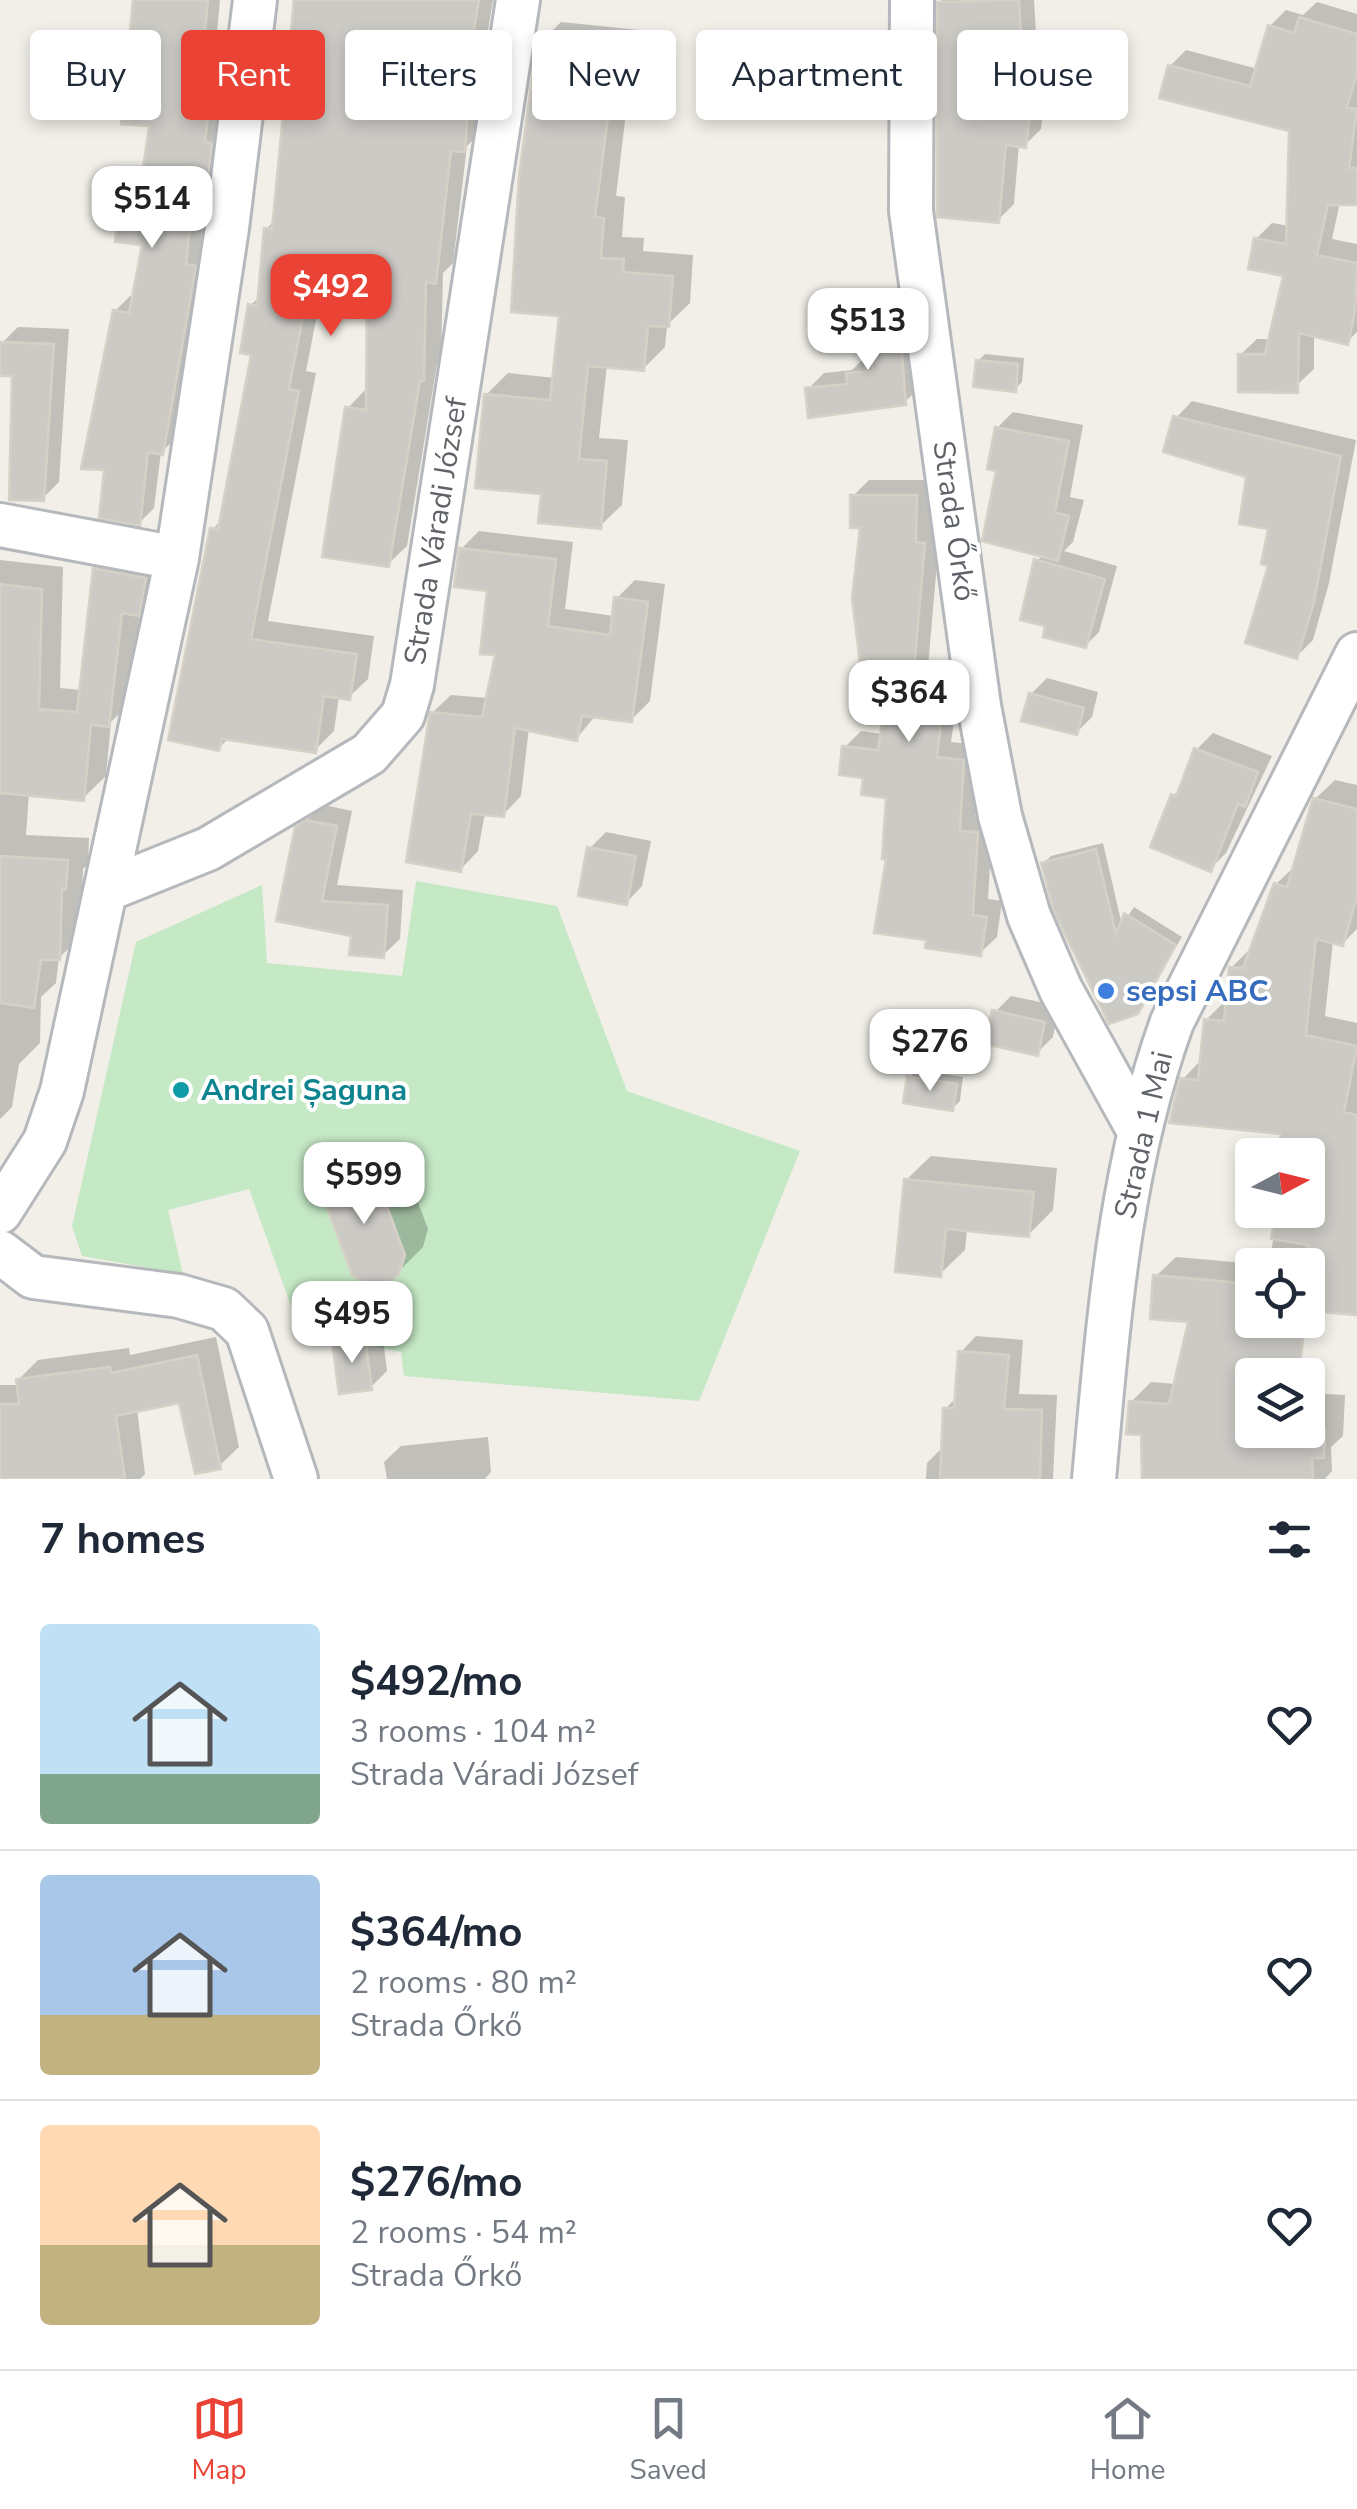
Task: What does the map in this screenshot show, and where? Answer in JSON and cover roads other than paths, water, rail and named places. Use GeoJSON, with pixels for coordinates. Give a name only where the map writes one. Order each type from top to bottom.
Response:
{"type":"FeatureCollection","features":[{"type":"Feature","properties":{"kind":"street"},"geometry":{"type":"LineString","coordinates":[[0,1212],[44,1141],[62,1091],[177,558],[228,228],[255,0]]}},
{"type":"Feature","properties":{"kind":"street","name":"Strada Váradi József"},"geometry":{"type":"LineString","coordinates":[[106,890],[208,848],[368,754],[404,715],[412,686],[518,0]]}},
{"type":"Feature","properties":{"kind":"street","name":"Strada Őrkő"},"geometry":{"type":"LineString","coordinates":[[912,0],[911,211],[979,706],[1000,816],[1029,916],[1062,990],[1139,1131]]}},
{"type":"Feature","properties":{"kind":"street"},"geometry":{"type":"LineString","coordinates":[[0,525],[177,558]]}},
{"type":"Feature","properties":{"kind":"street","name":"Strada 1 Mai"},"geometry":{"type":"LineString","coordinates":[[1094,1479],[1110,1322],[1139,1131],[1172,1022],[1357,654]]}},
{"type":"Feature","properties":{"kind":"street"},"geometry":{"type":"LineString","coordinates":[[0,1252],[32,1277],[179,1296],[224,1309],[247,1332],[296,1479]]}},
{"type":"Feature","properties":{"kind":"place","name":"sepsi ABC"},"geometry":{"type":"Point","coordinates":[1106,991]}},
{"type":"Feature","properties":{"kind":"place","name":"Andrei Șaguna"},"geometry":{"type":"Point","coordinates":[181,1090]}}]}
